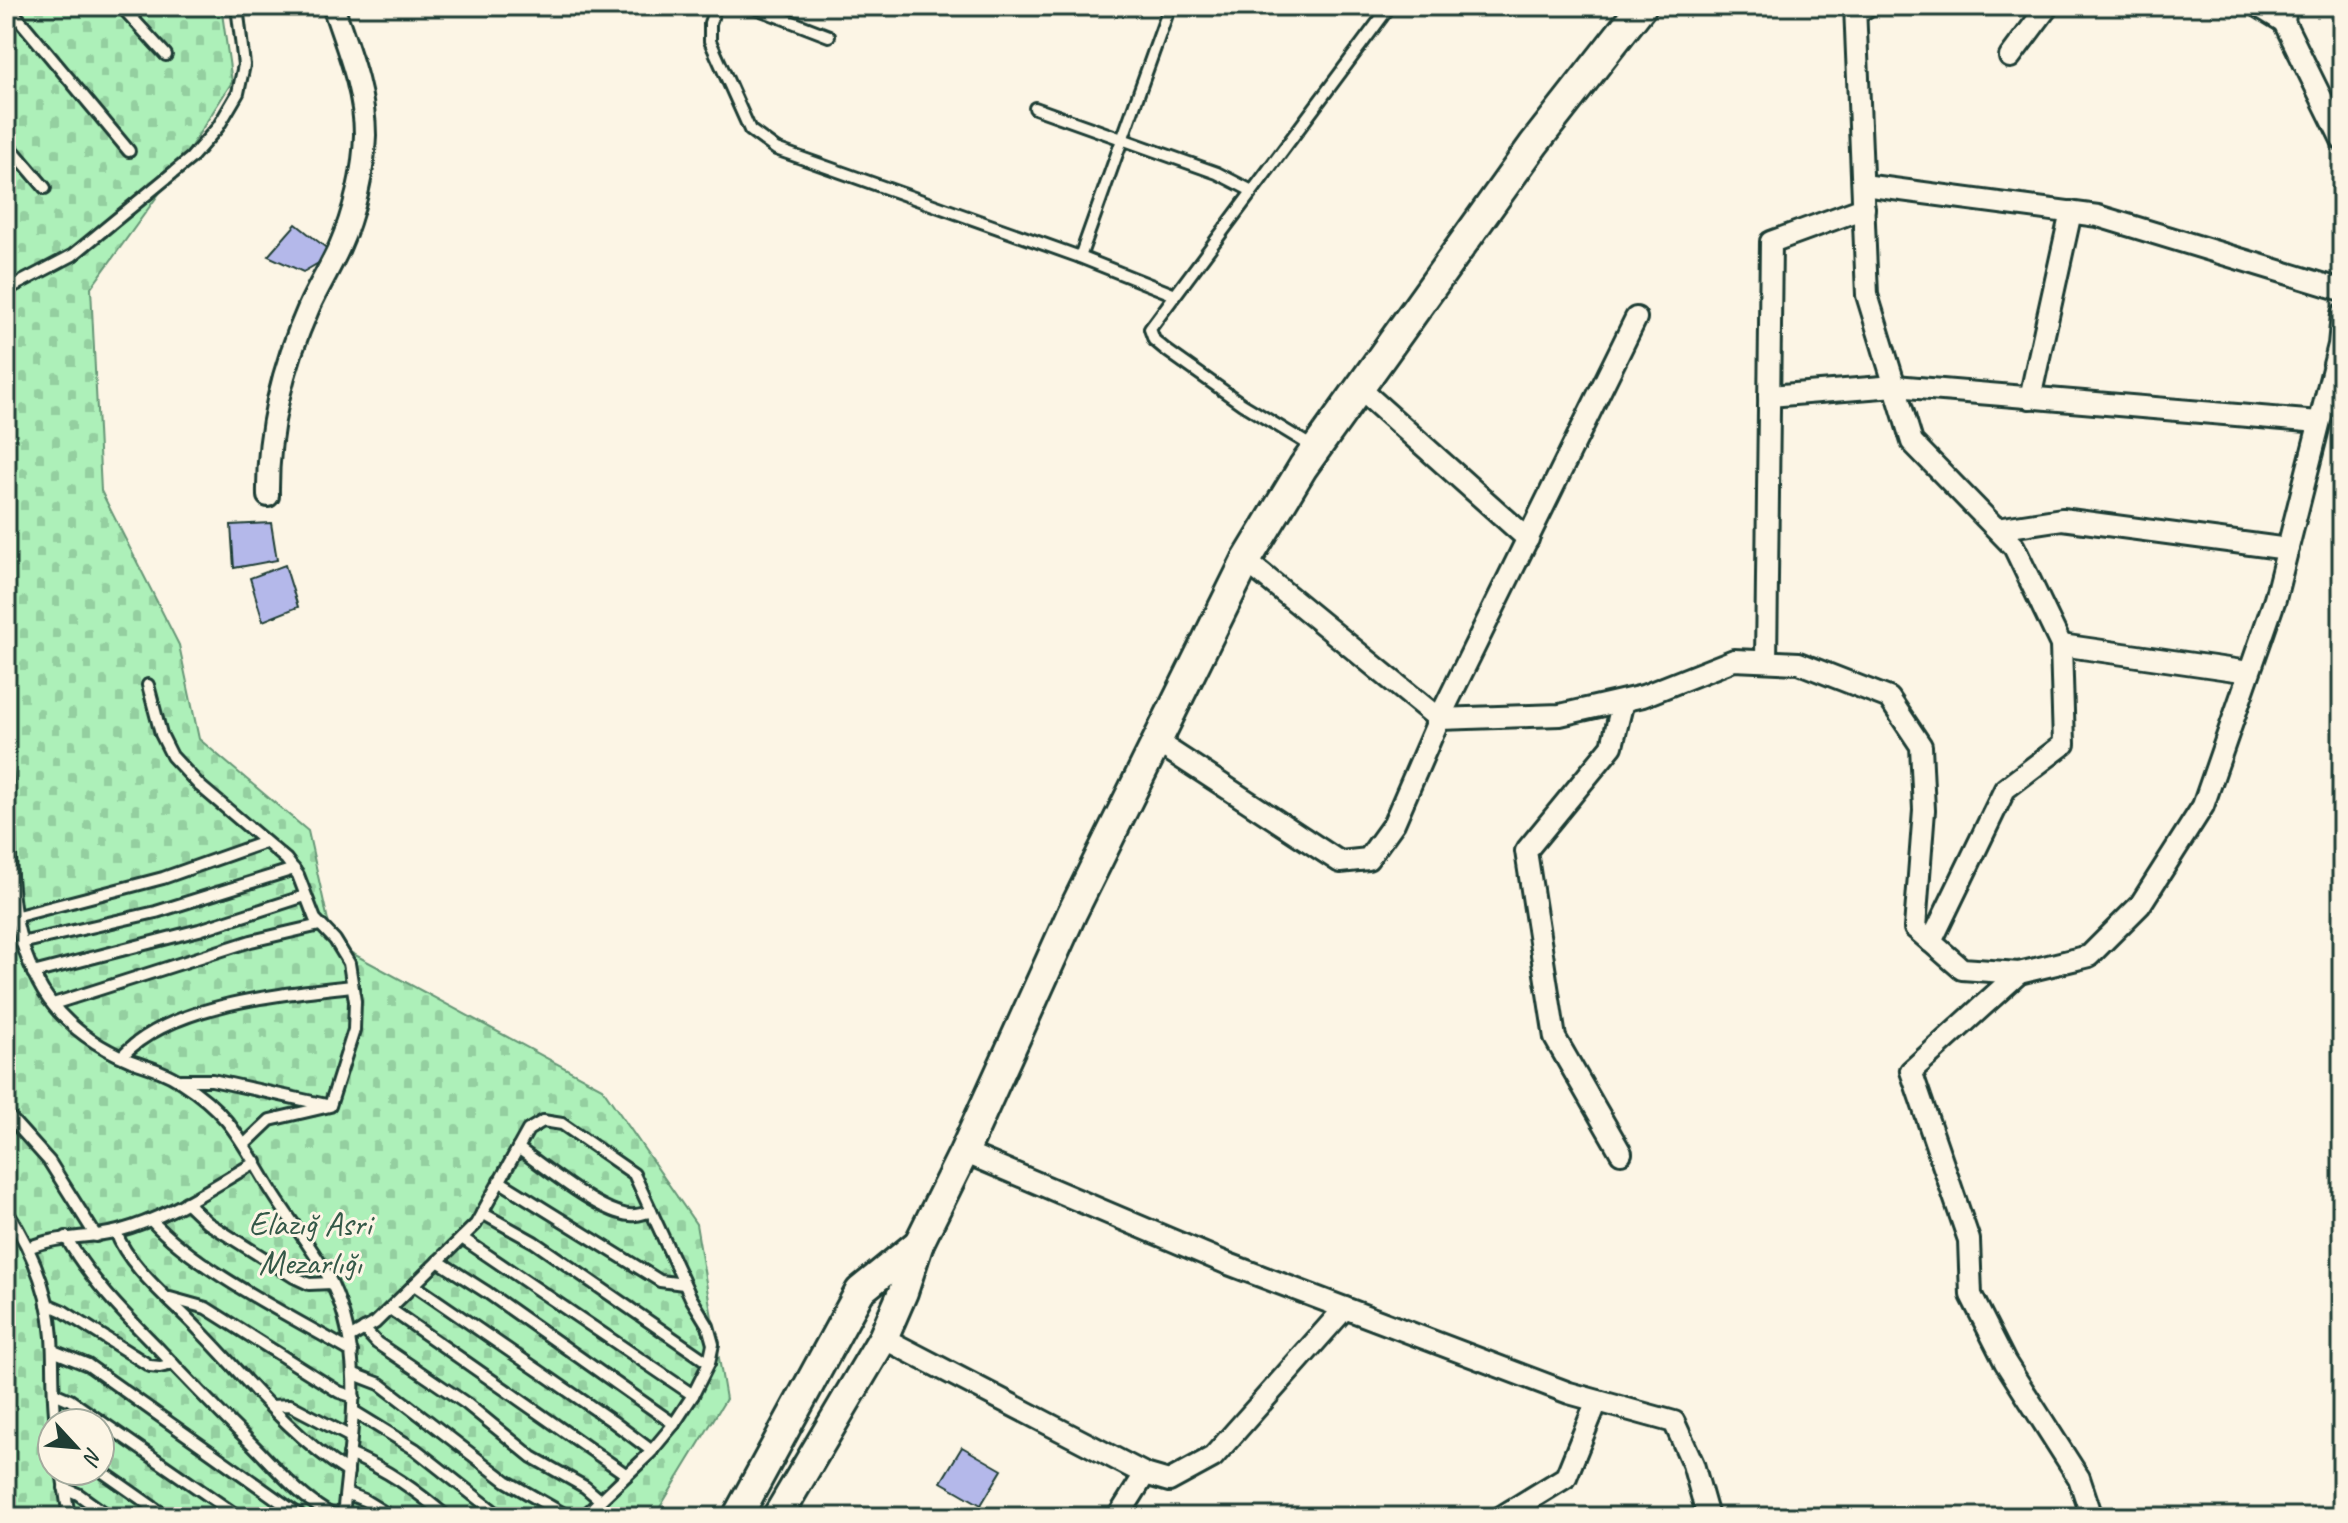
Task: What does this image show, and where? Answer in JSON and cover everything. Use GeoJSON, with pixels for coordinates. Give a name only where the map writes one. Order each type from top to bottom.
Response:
{"type":"FeatureCollection","features":[{"type":"Feature","properties":{"kind":"street"},"geometry":{"type":"LineString","coordinates":[[268,496],[269,447],[289,362],[309,307],[349,222],[363,159],[363,103],[333,6]]}},
{"type":"Feature","properties":{"kind":"street"},"geometry":{"type":"LineString","coordinates":[[777,1517],[883,1338],[903,1292],[919,1243],[964,1152],[1072,913],[1246,561],[1316,449],[1359,388],[1534,144],[1642,6]]}},
{"type":"Feature","properties":{"kind":"street"},"geometry":{"type":"LineString","coordinates":[[2010,57],[2048,6]]}},
{"type":"Feature","properties":{"kind":"street"},"geometry":{"type":"LineString","coordinates":[[2258,6],[2285,14],[2342,140]]}},
{"type":"Feature","properties":{"kind":"street"},"geometry":{"type":"LineString","coordinates":[[1855,13],[1867,295],[1912,442],[2014,547],[2061,645],[2064,744],[2005,789],[1931,942]]}},
{"type":"Feature","properties":{"kind":"street"},"geometry":{"type":"LineString","coordinates":[[1863,185],[2098,216],[2342,290]]}},
{"type":"Feature","properties":{"kind":"street"},"geometry":{"type":"LineString","coordinates":[[1766,661],[1771,242],[1864,208]]}},
{"type":"Feature","properties":{"kind":"street"},"geometry":{"type":"LineString","coordinates":[[2030,398],[2071,212]]}},
{"type":"Feature","properties":{"kind":"street"},"geometry":{"type":"LineString","coordinates":[[1246,561],[1439,719],[1560,715],[1643,696],[1734,660],[1799,663],[1889,698],[1921,746],[1924,810],[1915,928],[1962,969],[2019,973],[2089,956],[2140,905],[2203,806],[2275,599],[2339,345],[2342,314]]}},
{"type":"Feature","properties":{"kind":"street"},"geometry":{"type":"LineString","coordinates":[[1157,742],[1340,862],[1368,859],[1394,823],[1439,719],[1636,318]]}},
{"type":"Feature","properties":{"kind":"street"},"geometry":{"type":"LineString","coordinates":[[1769,396],[1895,386],[2319,422]]}},
{"type":"Feature","properties":{"kind":"street"},"geometry":{"type":"LineString","coordinates":[[1359,388],[1528,539]]}},
{"type":"Feature","properties":{"kind":"street"},"geometry":{"type":"LineString","coordinates":[[1997,529],[2062,519],[2288,549]]}},
{"type":"Feature","properties":{"kind":"street"},"geometry":{"type":"LineString","coordinates":[[2061,645],[2249,672]]}},
{"type":"Feature","properties":{"kind":"street"},"geometry":{"type":"LineString","coordinates":[[1621,1153],[1555,1038],[1526,851],[1612,746],[1623,701]]}},
{"type":"Feature","properties":{"kind":"street"},"geometry":{"type":"LineString","coordinates":[[2019,973],[1911,1071],[1969,1240],[1971,1295],[2005,1362],[2079,1478],[2092,1517]]}},
{"type":"Feature","properties":{"kind":"street"},"geometry":{"type":"LineString","coordinates":[[964,1152],[1226,1263],[1569,1393],[1674,1422],[1693,1464],[1708,1517]]}},
{"type":"Feature","properties":{"kind":"street"},"geometry":{"type":"LineString","coordinates":[[737,1517],[860,1291],[919,1243]]}},
{"type":"Feature","properties":{"kind":"street"},"geometry":{"type":"LineString","coordinates":[[883,1338],[1145,1474],[1169,1481],[1213,1457],[1345,1308]]}},
{"type":"Feature","properties":{"kind":"street"},"geometry":{"type":"LineString","coordinates":[[1501,1517],[1566,1477],[1597,1401]]}},
{"type":"Feature","properties":{"kind":"street"},"geometry":{"type":"LineString","coordinates":[[1118,1517],[1145,1474]]}},
{"type":"Feature","properties":{"kind":"lane"},"geometry":{"type":"LineString","coordinates":[[8,6],[129,151]]}},
{"type":"Feature","properties":{"kind":"lane"},"geometry":{"type":"LineString","coordinates":[[121,6],[166,55]]}},
{"type":"Feature","properties":{"kind":"lane"},"geometry":{"type":"LineString","coordinates":[[6,290],[73,255],[191,158],[218,127],[238,93],[244,65],[237,6]]}},
{"type":"Feature","properties":{"kind":"lane"},"geometry":{"type":"LineString","coordinates":[[716,6],[710,23],[710,41],[750,130],[759,139],[776,149],[1080,257],[1175,295]]}},
{"type":"Feature","properties":{"kind":"lane"},"geometry":{"type":"LineString","coordinates":[[751,6],[829,36]]}},
{"type":"Feature","properties":{"kind":"lane"},"geometry":{"type":"LineString","coordinates":[[1080,257],[1170,6]]}},
{"type":"Feature","properties":{"kind":"lane"},"geometry":{"type":"LineString","coordinates":[[1316,449],[1242,404],[1154,340],[1150,329],[1390,6]]}},
{"type":"Feature","properties":{"kind":"lane"},"geometry":{"type":"LineString","coordinates":[[1855,13],[1876,6]]}},
{"type":"Feature","properties":{"kind":"lane"},"geometry":{"type":"LineString","coordinates":[[1035,108],[1217,173],[1252,191]]}},
{"type":"Feature","properties":{"kind":"lane"},"geometry":{"type":"LineString","coordinates":[[6,142],[45,188]]}},
{"type":"Feature","properties":{"kind":"lane"},"geometry":{"type":"LineString","coordinates":[[148,685],[161,734],[172,756],[200,786],[286,859],[294,869],[309,908],[349,963],[354,1030],[330,1106]]}},
{"type":"Feature","properties":{"kind":"lane"},"geometry":{"type":"LineString","coordinates":[[6,772],[9,821],[7,872],[14,917],[33,973],[53,1004],[80,1032],[122,1056],[179,1080],[219,1111],[245,1144],[265,1181],[331,1283],[341,1306],[354,1374],[343,1517]]}},
{"type":"Feature","properties":{"kind":"lane"},"geometry":{"type":"LineString","coordinates":[[14,917],[163,878],[265,842]]}},
{"type":"Feature","properties":{"kind":"lane"},"geometry":{"type":"LineString","coordinates":[[21,943],[156,912],[294,869]]}},
{"type":"Feature","properties":{"kind":"lane"},"geometry":{"type":"LineString","coordinates":[[33,973],[199,930],[305,896]]}},
{"type":"Feature","properties":{"kind":"lane"},"geometry":{"type":"LineString","coordinates":[[53,1004],[251,941],[320,925]]}},
{"type":"Feature","properties":{"kind":"lane"},"geometry":{"type":"LineString","coordinates":[[122,1056],[130,1047],[160,1030],[229,1004],[260,997],[352,986]]}},
{"type":"Feature","properties":{"kind":"lane"},"geometry":{"type":"LineString","coordinates":[[179,1080],[212,1080],[330,1106]]}},
{"type":"Feature","properties":{"kind":"lane"},"geometry":{"type":"LineString","coordinates":[[245,1144],[270,1120],[330,1106]]}},
{"type":"Feature","properties":{"kind":"lane"},"geometry":{"type":"LineString","coordinates":[[6,1113],[49,1161],[96,1236]]}},
{"type":"Feature","properties":{"kind":"lane"},"geometry":{"type":"LineString","coordinates":[[349,1338],[390,1309],[462,1238],[482,1213],[528,1130],[535,1125],[543,1121],[562,1124],[634,1174],[711,1335],[713,1351],[693,1395],[674,1424],[652,1451],[583,1517]]}},
{"type":"Feature","properties":{"kind":"lane"},"geometry":{"type":"LineString","coordinates":[[518,1148],[615,1212],[630,1215],[651,1211]]}},
{"type":"Feature","properties":{"kind":"lane"},"geometry":{"type":"LineString","coordinates":[[28,1248],[66,1237],[116,1232],[151,1220],[256,1162]]}},
{"type":"Feature","properties":{"kind":"lane"},"geometry":{"type":"LineString","coordinates":[[499,1181],[660,1281],[684,1284]]}},
{"type":"Feature","properties":{"kind":"lane"},"geometry":{"type":"LineString","coordinates":[[186,1202],[208,1223],[294,1277],[309,1284],[331,1283]]}},
{"type":"Feature","properties":{"kind":"lane"},"geometry":{"type":"LineString","coordinates":[[6,1210],[28,1248],[47,1304],[55,1407]]}},
{"type":"Feature","properties":{"kind":"lane"},"geometry":{"type":"LineString","coordinates":[[482,1213],[544,1248],[709,1363]]}},
{"type":"Feature","properties":{"kind":"lane"},"geometry":{"type":"LineString","coordinates":[[151,1220],[165,1236],[218,1272],[352,1352]]}},
{"type":"Feature","properties":{"kind":"lane"},"geometry":{"type":"LineString","coordinates":[[116,1232],[121,1245],[168,1298],[271,1406],[311,1446],[348,1472]]}},
{"type":"Feature","properties":{"kind":"lane"},"geometry":{"type":"LineString","coordinates":[[66,1237],[80,1262],[173,1364],[297,1488],[320,1509],[336,1517]]}},
{"type":"Feature","properties":{"kind":"lane"},"geometry":{"type":"LineString","coordinates":[[462,1238],[693,1395]]}},
{"type":"Feature","properties":{"kind":"lane"},"geometry":{"type":"LineString","coordinates":[[438,1261],[674,1424]]}},
{"type":"Feature","properties":{"kind":"lane"},"geometry":{"type":"LineString","coordinates":[[414,1285],[652,1451]]}},
{"type":"Feature","properties":{"kind":"lane"},"geometry":{"type":"LineString","coordinates":[[168,1298],[206,1308],[339,1392],[354,1397]]}},
{"type":"Feature","properties":{"kind":"lane"},"geometry":{"type":"LineString","coordinates":[[47,1304],[150,1366],[173,1364]]}},
{"type":"Feature","properties":{"kind":"lane"},"geometry":{"type":"LineString","coordinates":[[390,1309],[627,1475]]}},
{"type":"Feature","properties":{"kind":"lane"},"geometry":{"type":"LineString","coordinates":[[364,1329],[377,1343],[483,1417],[532,1457],[585,1487],[599,1499]]}},
{"type":"Feature","properties":{"kind":"lane"},"geometry":{"type":"LineString","coordinates":[[53,1351],[88,1365],[302,1517]]}},
{"type":"Feature","properties":{"kind":"lane"},"geometry":{"type":"LineString","coordinates":[[354,1374],[380,1384],[506,1481],[569,1517]]}},
{"type":"Feature","properties":{"kind":"lane"},"geometry":{"type":"LineString","coordinates":[[54,1393],[70,1400],[239,1517]]}},
{"type":"Feature","properties":{"kind":"lane"},"geometry":{"type":"LineString","coordinates":[[271,1406],[290,1405],[351,1437]]}},
{"type":"Feature","properties":{"kind":"lane"},"geometry":{"type":"LineString","coordinates":[[353,1411],[415,1449],[501,1517]]}},
{"type":"Feature","properties":{"kind":"lane"},"geometry":{"type":"LineString","coordinates":[[349,1454],[375,1464],[420,1493],[447,1517]]}},
{"type":"Feature","properties":{"kind":"lane"},"geometry":{"type":"LineString","coordinates":[[116,1481],[167,1517]]}},
{"type":"Feature","properties":{"kind":"lane"},"geometry":{"type":"LineString","coordinates":[[64,1488],[69,1517]]}},
{"type":"Feature","properties":{"kind":"lane"},"geometry":{"type":"LineString","coordinates":[[64,1488],[110,1517]]}},
{"type":"Feature","properties":{"kind":"lane"},"geometry":{"type":"LineString","coordinates":[[346,1493],[392,1517]]}},
{"type":"Feature","properties":{"kind":"green space","name":"Elazığ Asri Mezarlığı"},"geometry":{"type":"Polygon","coordinates":[[[6,6],[221,6],[232,82],[174,173],[91,288],[101,491],[179,645],[199,739],[308,831],[333,943],[602,1088],[696,1224],[726,1399],[654,1517],[6,1517],[6,6]]]}},
{"type":"Feature","properties":{"kind":"building"},"geometry":{"type":"Polygon","coordinates":[[[296,224],[334,254],[303,272],[268,256],[296,224]]]}},
{"type":"Feature","properties":{"kind":"building"},"geometry":{"type":"Polygon","coordinates":[[[271,523],[277,560],[234,568],[231,525],[271,523]]]}},
{"type":"Feature","properties":{"kind":"building"},"geometry":{"type":"Polygon","coordinates":[[[285,565],[298,607],[263,621],[250,578],[285,565]]]}},
{"type":"Feature","properties":{"kind":"building"},"geometry":{"type":"Polygon","coordinates":[[[962,1447],[1002,1470],[981,1505],[941,1482],[962,1447]]]}}]}
